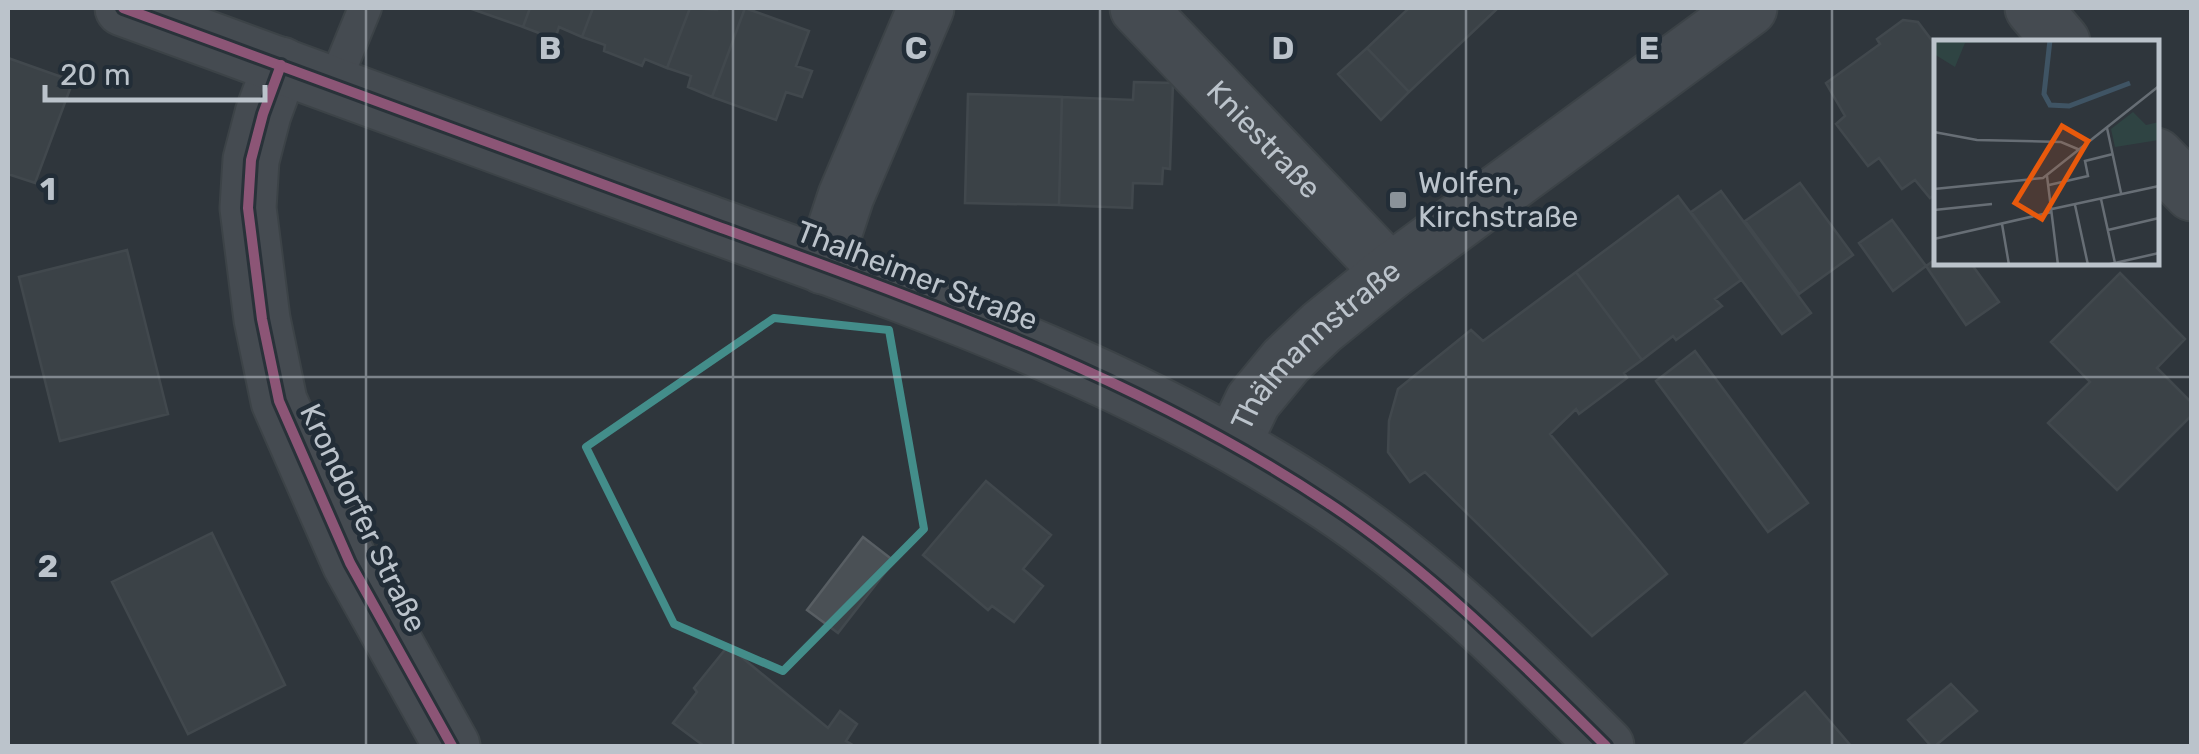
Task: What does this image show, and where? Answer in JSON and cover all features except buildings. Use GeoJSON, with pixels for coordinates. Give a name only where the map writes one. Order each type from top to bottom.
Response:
{"type":"FeatureCollection","features":[{"type":"Feature","properties":{"kind":"street","name":"Thalheimer Straße"},"geometry":{"type":"LineString","coordinates":[[123,8],[824,266],[1031,346],[1134,392],[1233,443],[1378,537],[1515,656],[1606,746]]}},
{"type":"Feature","properties":{"kind":"street"},"geometry":{"type":"LineString","coordinates":[[824,266],[846,196],[926,8]]}},
{"type":"Feature","properties":{"kind":"street","name":"Kniestraße"},"geometry":{"type":"LineString","coordinates":[[1138,8],[1390,272]]}},
{"type":"Feature","properties":{"kind":"street","name":"Thälmannstraße"},"geometry":{"type":"LineString","coordinates":[[1233,443],[1254,402],[1286,361],[1322,326],[1748,8]]}},
{"type":"Feature","properties":{"kind":"street"},"geometry":{"type":"LineString","coordinates":[[2033,8],[2060,40]]}},
{"type":"Feature","properties":{"kind":"street","name":"Krondorfer Straße"},"geometry":{"type":"LineString","coordinates":[[281,66],[251,160],[248,208],[262,320],[279,401],[350,563],[452,746]]}},
{"type":"Feature","properties":{"kind":"street"},"geometry":{"type":"LineString","coordinates":[[2159,159],[2192,193]]}},
{"type":"Feature","properties":{"kind":"lane"},"geometry":{"type":"LineString","coordinates":[[333,86],[365,8]]}},
{"type":"Feature","properties":{"kind":"highlighted area"},"geometry":{"type":"Polygon","coordinates":[[[774,318],[889,330],[924,529],[783,671],[674,624],[586,447],[774,318]]]}},
{"type":"Feature","properties":{"kind":"cycle path"},"geometry":{"type":"LineString","coordinates":[[123,8],[948,312],[1104,379],[1181,417],[1256,458],[1366,529],[1473,618],[1606,746]]}},
{"type":"Feature","properties":{"kind":"cycle path"},"geometry":{"type":"LineString","coordinates":[[281,65],[251,160],[248,208],[262,319],[279,401],[350,563],[452,746]]}},
{"type":"Feature","properties":{"kind":"place","name":"Wolfen, Kirchstraße"},"geometry":{"type":"Point","coordinates":[1398,200]}}]}
